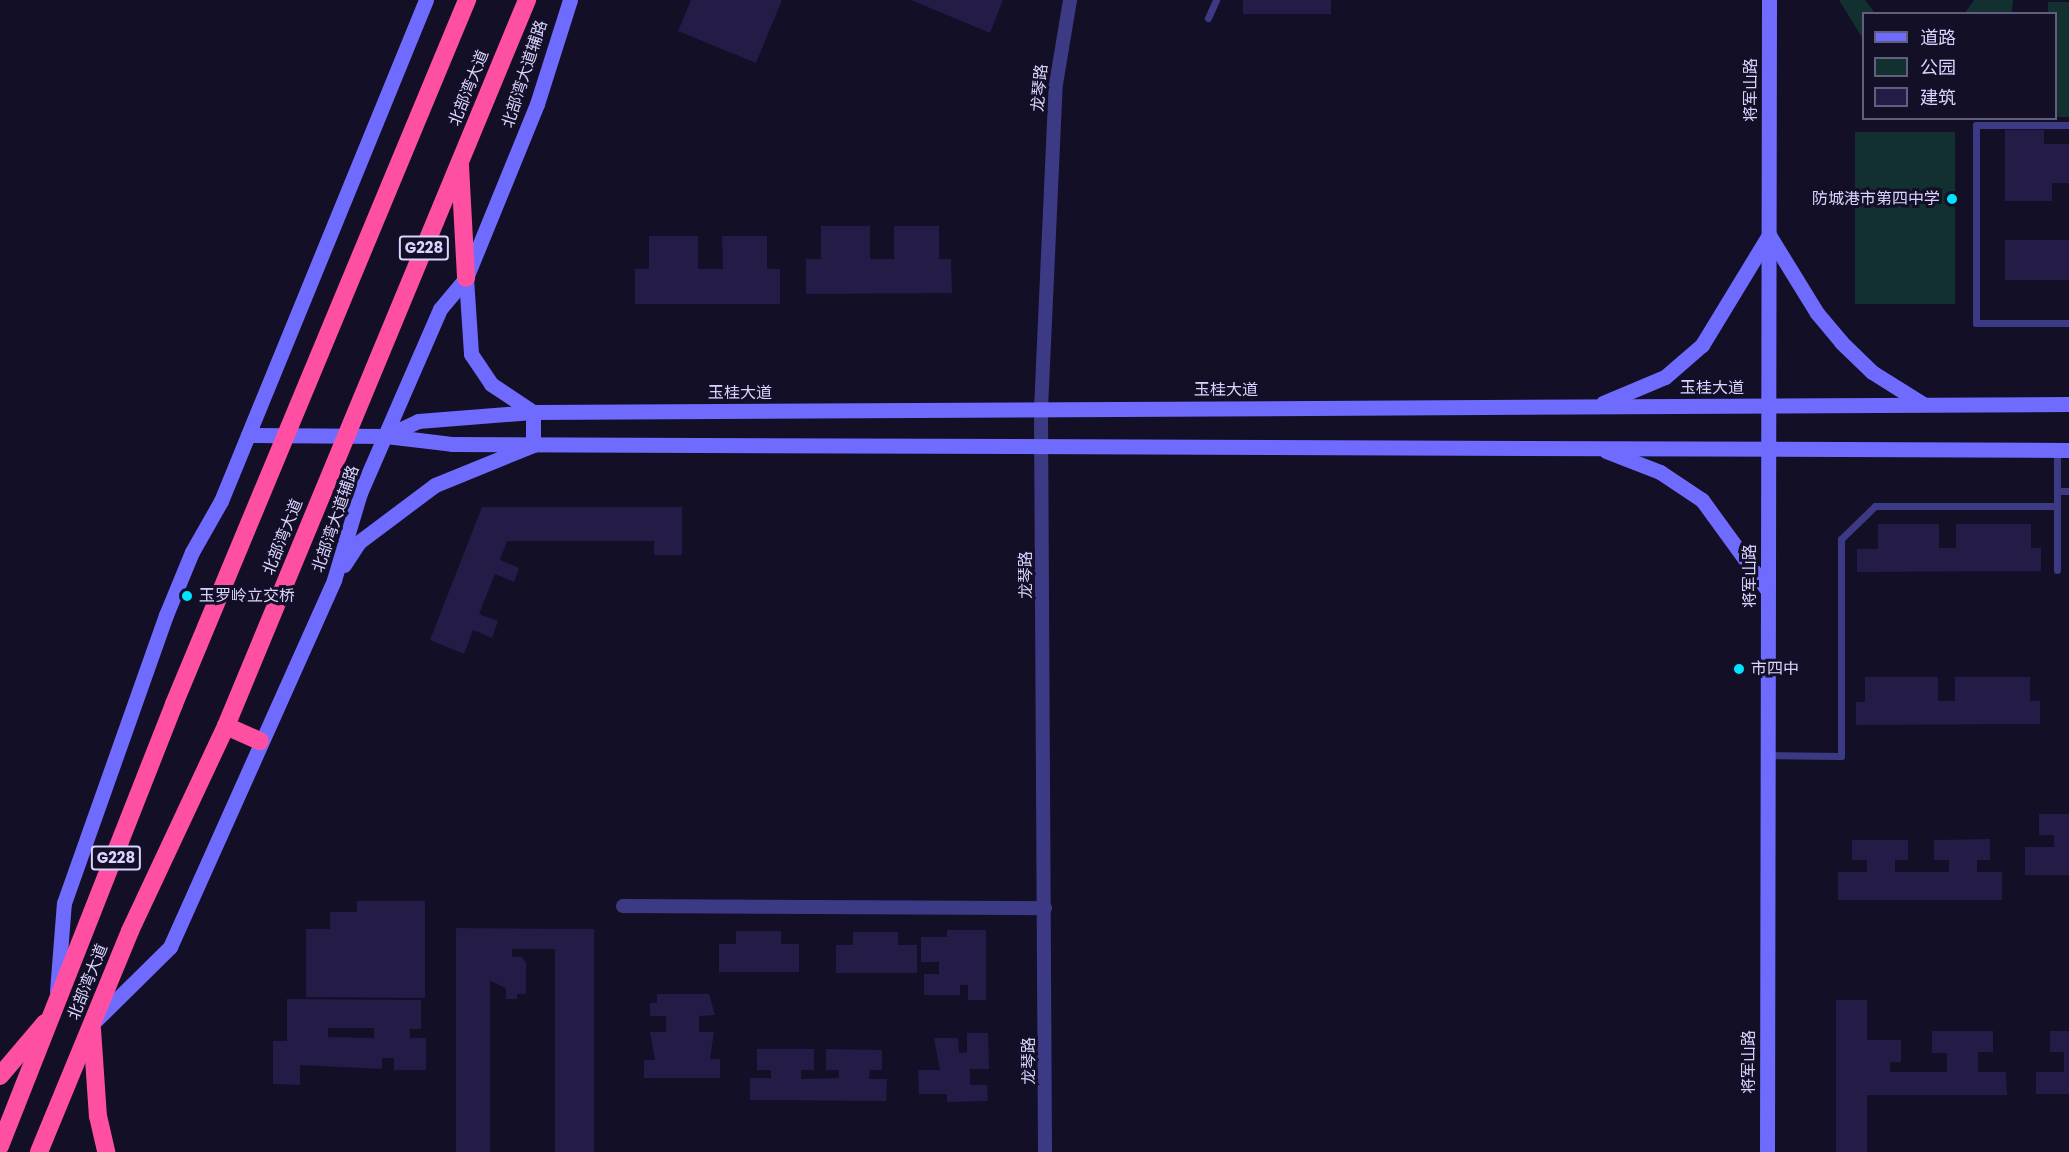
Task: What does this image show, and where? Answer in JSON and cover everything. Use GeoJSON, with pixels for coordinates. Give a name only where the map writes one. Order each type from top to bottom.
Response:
{"type":"FeatureCollection","features":[{"type":"Feature","properties":{"kind":"highway","name":"北部湾大道"},"geometry":{"type":"LineString","coordinates":[[0,1146],[56,1010],[174,704],[467,0]]}},
{"type":"Feature","properties":{"kind":"highway","name":"北部湾大道"},"geometry":{"type":"LineString","coordinates":[[39,1152],[92,1024],[226,726],[527,0]]}},
{"type":"Feature","properties":{"kind":"highway"},"geometry":{"type":"LineString","coordinates":[[460,162],[466,279]]}},
{"type":"Feature","properties":{"kind":"highway"},"geometry":{"type":"LineString","coordinates":[[226,726],[260,741]]}},
{"type":"Feature","properties":{"kind":"highway","name":"G228"},"geometry":{"type":"LineString","coordinates":[[0,1076],[56,1010]]}},
{"type":"Feature","properties":{"kind":"highway"},"geometry":{"type":"LineString","coordinates":[[92,1024],[98,1116],[106,1152]]}},
{"type":"Feature","properties":{"kind":"main road"},"geometry":{"type":"LineString","coordinates":[[56,1010],[64,903],[166,615],[248,435],[426,0]]}},
{"type":"Feature","properties":{"kind":"main road","name":"北部湾大道辅路"},"geometry":{"type":"LineString","coordinates":[[92,1024],[170,948],[260,741],[334,580],[360,493],[440,309],[466,279],[537,104],[554,37],[570,0]]}},
{"type":"Feature","properties":{"kind":"main road","name":"将军山路"},"geometry":{"type":"LineString","coordinates":[[1767,1152],[1769,0]]}},
{"type":"Feature","properties":{"kind":"main road"},"geometry":{"type":"LineString","coordinates":[[1595,406],[1665,377],[1702,345],[1769,235],[1816,313],[1841,342],[1872,372],[1924,404]]}},
{"type":"Feature","properties":{"kind":"main road"},"geometry":{"type":"LineString","coordinates":[[334,580],[359,542],[435,485],[533,445],[533,412],[491,384],[471,354],[466,279]]}},
{"type":"Feature","properties":{"kind":"main road","name":"玉桂大道"},"geometry":{"type":"LineString","coordinates":[[386,436],[418,421],[533,412],[2069,404]]}},
{"type":"Feature","properties":{"kind":"main road","name":"玉桂大道"},"geometry":{"type":"LineString","coordinates":[[248,435],[386,436],[452,444],[533,445],[2063,450]]}},
{"type":"Feature","properties":{"kind":"main road"},"geometry":{"type":"LineString","coordinates":[[1597,448],[1660,472],[1702,500],[1768,591]]}},
{"type":"Feature","properties":{"kind":"street","name":"龙琴路"},"geometry":{"type":"LineString","coordinates":[[1045,1152],[1041,409],[1056,84],[1070,0]]}},
{"type":"Feature","properties":{"kind":"street"},"geometry":{"type":"LineString","coordinates":[[623,906],[1045,908]]}},
{"type":"Feature","properties":{"kind":"lane"},"geometry":{"type":"LineString","coordinates":[[1208,18],[1216,0]]}},
{"type":"Feature","properties":{"kind":"lane"},"geometry":{"type":"LineString","coordinates":[[2069,125],[1976,125],[1976,323],[2069,323]]}},
{"type":"Feature","properties":{"kind":"lane"},"geometry":{"type":"LineString","coordinates":[[2057,570],[2057,491],[2063,450]]}},
{"type":"Feature","properties":{"kind":"lane"},"geometry":{"type":"LineString","coordinates":[[2057,491],[2069,491]]}},
{"type":"Feature","properties":{"kind":"lane"},"geometry":{"type":"LineString","coordinates":[[1767,755],[1841,756],[1842,539],[1875,506],[2057,506]]}},
{"type":"Feature","properties":{"kind":"green space"},"geometry":{"type":"Polygon","coordinates":[[[1839,0],[1865,0],[1874,12],[1862,12],[1862,37],[1839,0]]]}},
{"type":"Feature","properties":{"kind":"green space"},"geometry":{"type":"Polygon","coordinates":[[[1974,0],[2013,0],[2012,12],[1966,12],[1974,0]]]}},
{"type":"Feature","properties":{"kind":"green space"},"geometry":{"type":"Polygon","coordinates":[[[2048,2],[2069,2],[2069,117],[2057,117],[2057,12],[2048,12],[2048,2]]]}},
{"type":"Feature","properties":{"kind":"green space"},"geometry":{"type":"Polygon","coordinates":[[[1855,132],[1955,132],[1955,304],[1855,304],[1855,132]]]}},
{"type":"Feature","properties":{"kind":"building"},"geometry":{"type":"Polygon","coordinates":[[[691,0],[782,0],[756,63],[678,31],[691,0]]]}},
{"type":"Feature","properties":{"kind":"building"},"geometry":{"type":"Polygon","coordinates":[[[911,0],[1003,0],[990,33],[911,0]]]}},
{"type":"Feature","properties":{"kind":"building"},"geometry":{"type":"Polygon","coordinates":[[[1243,0],[1331,0],[1331,14],[1243,14],[1243,0]]]}},
{"type":"Feature","properties":{"kind":"building"},"geometry":{"type":"Polygon","coordinates":[[[2005,130],[2044,130],[2044,144],[2069,144],[2069,183],[2052,183],[2052,201],[2005,201],[2005,130]]]}},
{"type":"Feature","properties":{"kind":"building"},"geometry":{"type":"Polygon","coordinates":[[[821,226],[870,226],[870,259],[894,259],[894,226],[939,226],[939,259],[951,259],[952,293],[806,294],[806,259],[821,259],[821,226]]]}},
{"type":"Feature","properties":{"kind":"building"},"geometry":{"type":"Polygon","coordinates":[[[649,236],[698,236],[698,269],[723,269],[722,236],[767,236],[767,269],[780,269],[780,304],[635,304],[635,269],[649,269],[649,236]]]}},
{"type":"Feature","properties":{"kind":"building"},"geometry":{"type":"Polygon","coordinates":[[[2005,240],[2069,240],[2069,280],[2005,280],[2005,240]]]}},
{"type":"Feature","properties":{"kind":"building"},"geometry":{"type":"Polygon","coordinates":[[[482,507],[682,507],[682,555],[654,555],[654,541],[507,541],[500,560],[519,568],[514,582],[495,574],[479,614],[498,621],[492,638],[473,630],[464,654],[430,640],[482,507]]]}},
{"type":"Feature","properties":{"kind":"building"},"geometry":{"type":"Polygon","coordinates":[[[1878,524],[1939,524],[1939,548],[1956,548],[1956,524],[2031,524],[2031,548],[2041,548],[2041,571],[1857,572],[1857,549],[1878,549],[1878,524]]]}},
{"type":"Feature","properties":{"kind":"building"},"geometry":{"type":"Polygon","coordinates":[[[1865,677],[1938,677],[1938,701],[1955,701],[1955,677],[2030,677],[2030,701],[2040,701],[2040,724],[1856,725],[1856,702],[1865,702],[1865,677]]]}},
{"type":"Feature","properties":{"kind":"building"},"geometry":{"type":"Polygon","coordinates":[[[2039,814],[2069,814],[2069,875],[2025,875],[2025,847],[2054,847],[2054,835],[2039,835],[2039,814]]]}},
{"type":"Feature","properties":{"kind":"building"},"geometry":{"type":"Polygon","coordinates":[[[1990,839],[1990,860],[1977,860],[1977,872],[2002,872],[2002,900],[1838,900],[1838,872],[1867,872],[1867,860],[1852,860],[1852,840],[1908,840],[1908,860],[1895,860],[1895,872],[1949,872],[1949,860],[1934,860],[1934,840],[1990,839]]]}},
{"type":"Feature","properties":{"kind":"building"},"geometry":{"type":"Polygon","coordinates":[[[357,901],[425,901],[425,998],[306,997],[306,929],[330,929],[330,912],[357,912],[357,901]]]}},
{"type":"Feature","properties":{"kind":"building"},"geometry":{"type":"Polygon","coordinates":[[[456,928],[594,929],[594,1152],[555,1152],[555,949],[512,949],[512,957],[522,957],[526,963],[526,994],[517,994],[517,999],[506,999],[506,988],[490,981],[490,1152],[456,1152],[456,928]]]}},
{"type":"Feature","properties":{"kind":"building"},"geometry":{"type":"Polygon","coordinates":[[[947,930],[986,930],[986,1000],[968,1000],[968,985],[960,985],[960,995],[924,995],[924,974],[939,974],[939,962],[921,962],[921,937],[947,937],[947,930]]]}},
{"type":"Feature","properties":{"kind":"building"},"geometry":{"type":"Polygon","coordinates":[[[736,931],[781,931],[781,944],[799,944],[799,972],[719,972],[719,944],[736,944],[736,931]]]}},
{"type":"Feature","properties":{"kind":"building"},"geometry":{"type":"Polygon","coordinates":[[[853,932],[898,932],[898,945],[917,945],[917,973],[836,973],[836,945],[853,945],[853,932]]]}},
{"type":"Feature","properties":{"kind":"building"},"geometry":{"type":"Polygon","coordinates":[[[657,994],[709,994],[715,1015],[699,1016],[699,1032],[714,1032],[710,1059],[720,1059],[720,1078],[644,1078],[644,1060],[655,1060],[650,1032],[666,1032],[666,1016],[650,1016],[650,1003],[657,1003],[657,994]]]}},
{"type":"Feature","properties":{"kind":"building"},"geometry":{"type":"Polygon","coordinates":[[[287,999],[421,1000],[421,1029],[410,1029],[410,1038],[426,1038],[426,1070],[394,1070],[394,1058],[382,1058],[382,1069],[300,1065],[300,1085],[273,1084],[273,1041],[287,1041],[287,999]],[[328,1028],[328,1037],[374,1038],[374,1028],[328,1028]]]}},
{"type":"Feature","properties":{"kind":"building"},"geometry":{"type":"Polygon","coordinates":[[[1836,1000],[1867,1000],[1867,1040],[1901,1040],[1901,1062],[1890,1062],[1890,1072],[1947,1072],[1947,1053],[1932,1053],[1932,1031],[1993,1031],[1993,1052],[1978,1052],[1978,1072],[2006,1072],[2007,1095],[1867,1095],[1867,1152],[1836,1152],[1836,1000]]]}},
{"type":"Feature","properties":{"kind":"building"},"geometry":{"type":"Polygon","coordinates":[[[2050,1031],[2069,1031],[2069,1094],[2036,1094],[2036,1072],[2064,1072],[2064,1052],[2050,1052],[2050,1031]]]}},
{"type":"Feature","properties":{"kind":"building"},"geometry":{"type":"Polygon","coordinates":[[[967,1033],[988,1033],[989,1069],[970,1069],[970,1085],[987,1085],[988,1101],[947,1102],[947,1094],[919,1094],[918,1070],[940,1070],[934,1038],[958,1038],[959,1053],[967,1052],[967,1033]]]}},
{"type":"Feature","properties":{"kind":"building"},"geometry":{"type":"Polygon","coordinates":[[[757,1049],[814,1049],[814,1070],[801,1070],[801,1079],[839,1078],[839,1070],[826,1070],[826,1049],[882,1050],[882,1070],[870,1070],[869,1079],[887,1079],[886,1101],[750,1100],[750,1078],[771,1078],[771,1070],[757,1070],[757,1049]]]}},
{"type":"Feature","properties":{"kind":"place","name":"防城港市第四中学"},"geometry":{"type":"Point","coordinates":[1952,199]}},
{"type":"Feature","properties":{"kind":"place","name":"玉罗岭立交桥"},"geometry":{"type":"Point","coordinates":[187,596]}},
{"type":"Feature","properties":{"kind":"place","name":"市四中"},"geometry":{"type":"Point","coordinates":[1739,669]}}]}
